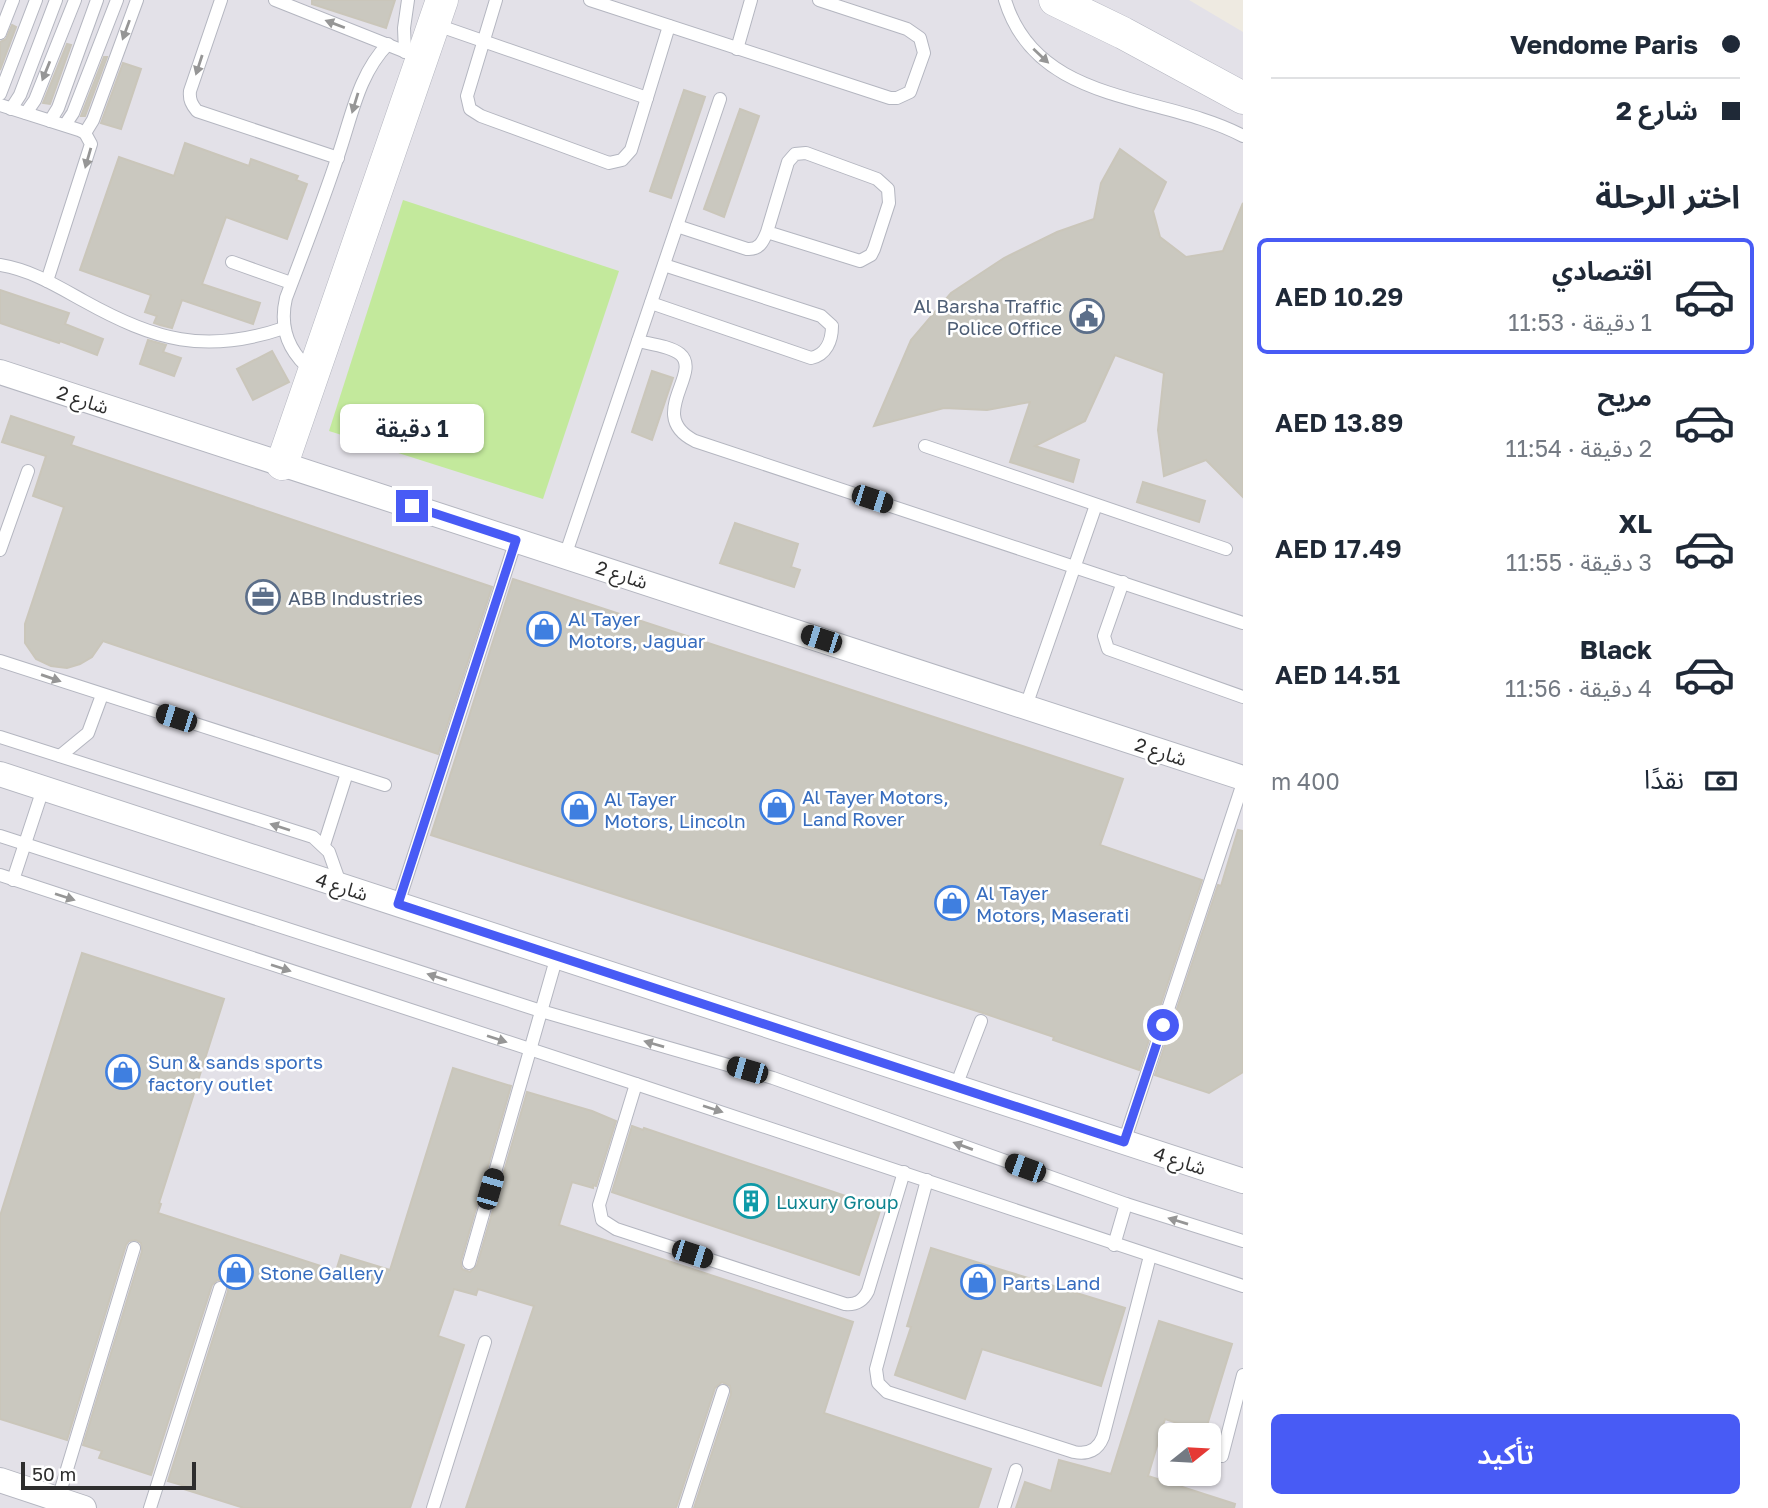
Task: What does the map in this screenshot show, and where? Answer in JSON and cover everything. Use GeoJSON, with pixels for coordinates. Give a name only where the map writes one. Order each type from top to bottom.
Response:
{"type":"FeatureCollection","features":[{"type":"Feature","properties":{"kind":"street"},"geometry":{"type":"LineString","coordinates":[[1055,0],[1123,33],[1243,98]]}},
{"type":"Feature","properties":{"kind":"street"},"geometry":{"type":"LineString","coordinates":[[282,464],[314,372],[413,55],[438,12]]}},
{"type":"Feature","properties":{"kind":"street","name":"شارع 2"},"geometry":{"type":"LineString","coordinates":[[0,372],[1026,706],[1243,780]]}},
{"type":"Feature","properties":{"kind":"street","name":"شارع 4"},"geometry":{"type":"LineString","coordinates":[[0,774],[1243,1181]]}},
{"type":"Feature","properties":{"kind":"street"},"geometry":{"type":"LineString","coordinates":[[0,1480],[84,1508]]}},
{"type":"Feature","properties":{"kind":"lane"},"geometry":{"type":"LineString","coordinates":[[0,33],[13,0]]}},
{"type":"Feature","properties":{"kind":"lane"},"geometry":{"type":"LineString","coordinates":[[0,94],[36,0]]}},
{"type":"Feature","properties":{"kind":"lane"},"geometry":{"type":"LineString","coordinates":[[6,107],[20,95],[56,0]]}},
{"type":"Feature","properties":{"kind":"lane"},"geometry":{"type":"LineString","coordinates":[[26,113],[35,100],[75,0]]}},
{"type":"Feature","properties":{"kind":"lane"},"geometry":{"type":"LineString","coordinates":[[50,121],[58,108],[97,0]]}},
{"type":"Feature","properties":{"kind":"lane"},"geometry":{"type":"LineString","coordinates":[[65,125],[73,113],[117,0]]}},
{"type":"Feature","properties":{"kind":"lane"},"geometry":{"type":"LineString","coordinates":[[85,133],[93,120],[136,0]]}},
{"type":"Feature","properties":{"kind":"lane"},"geometry":{"type":"LineString","coordinates":[[221,0],[190,91],[189,97],[194,107],[197,111],[338,158]]}},
{"type":"Feature","properties":{"kind":"lane"},"geometry":{"type":"LineString","coordinates":[[275,0],[290,3],[413,55]]}},
{"type":"Feature","properties":{"kind":"lane"},"geometry":{"type":"LineString","coordinates":[[408,0],[404,27],[413,55]]}},
{"type":"Feature","properties":{"kind":"lane"},"geometry":{"type":"LineString","coordinates":[[496,0],[467,96],[470,109],[481,116],[609,163],[616,163],[628,156],[669,26]]}},
{"type":"Feature","properties":{"kind":"lane"},"geometry":{"type":"LineString","coordinates":[[590,0],[890,98],[910,92],[924,53],[920,38],[907,29],[819,0]]}},
{"type":"Feature","properties":{"kind":"lane"},"geometry":{"type":"LineString","coordinates":[[737,49],[751,0]]}},
{"type":"Feature","properties":{"kind":"lane"},"geometry":{"type":"LineString","coordinates":[[1005,0],[1010,19],[1022,37],[1043,59],[1069,77],[1087,86],[1199,117],[1243,136]]}},
{"type":"Feature","properties":{"kind":"lane"},"geometry":{"type":"LineString","coordinates":[[438,12],[484,42],[647,98]]}},
{"type":"Feature","properties":{"kind":"lane"},"geometry":{"type":"LineString","coordinates":[[314,372],[294,354],[284,328],[283,311],[338,158],[361,84],[376,56],[388,44]]}},
{"type":"Feature","properties":{"kind":"lane"},"geometry":{"type":"LineString","coordinates":[[565,556],[720,99]]}},
{"type":"Feature","properties":{"kind":"lane"},"geometry":{"type":"LineString","coordinates":[[6,107],[85,133],[91,144],[91,151],[47,281]]}},
{"type":"Feature","properties":{"kind":"lane"},"geometry":{"type":"LineString","coordinates":[[677,226],[753,250],[761,244],[767,232],[788,162],[795,153],[806,153],[877,179],[888,189],[889,203],[874,249],[866,259],[853,261],[767,232]]}},
{"type":"Feature","properties":{"kind":"lane"},"geometry":{"type":"LineString","coordinates":[[232,262],[291,283]]}},
{"type":"Feature","properties":{"kind":"lane"},"geometry":{"type":"LineString","coordinates":[[0,265],[28,272],[153,334],[179,340],[232,342],[284,328]]}},
{"type":"Feature","properties":{"kind":"lane"},"geometry":{"type":"LineString","coordinates":[[651,303],[811,358],[825,351],[831,336],[832,326],[821,316],[664,265]]}},
{"type":"Feature","properties":{"kind":"lane"},"geometry":{"type":"LineString","coordinates":[[638,341],[677,352],[684,360],[685,371],[675,400],[674,416],[676,424],[688,437],[1243,623]]}},
{"type":"Feature","properties":{"kind":"lane"},"geometry":{"type":"LineString","coordinates":[[925,446],[1226,549]]}},
{"type":"Feature","properties":{"kind":"lane"},"geometry":{"type":"LineString","coordinates":[[0,550],[28,471]]}},
{"type":"Feature","properties":{"kind":"lane"},"geometry":{"type":"LineString","coordinates":[[1026,706],[1096,505]]}},
{"type":"Feature","properties":{"kind":"lane"},"geometry":{"type":"LineString","coordinates":[[398,904],[516,540]]}},
{"type":"Feature","properties":{"kind":"lane"},"geometry":{"type":"LineString","coordinates":[[1123,582],[1104,636],[1108,649],[1243,696]]}},
{"type":"Feature","properties":{"kind":"lane"},"geometry":{"type":"LineString","coordinates":[[0,660],[385,785]]}},
{"type":"Feature","properties":{"kind":"lane"},"geometry":{"type":"LineString","coordinates":[[61,756],[88,733],[102,695]]}},
{"type":"Feature","properties":{"kind":"lane"},"geometry":{"type":"LineString","coordinates":[[0,737],[313,837],[324,845],[333,860],[341,886]]}},
{"type":"Feature","properties":{"kind":"lane"},"geometry":{"type":"LineString","coordinates":[[324,845],[347,774]]}},
{"type":"Feature","properties":{"kind":"lane"},"geometry":{"type":"LineString","coordinates":[[1124,1142],[1243,780]]}},
{"type":"Feature","properties":{"kind":"lane"},"geometry":{"type":"LineString","coordinates":[[43,789],[25,844],[6,877],[1243,1286]]}},
{"type":"Feature","properties":{"kind":"lane"},"geometry":{"type":"LineString","coordinates":[[0,836],[541,1011],[773,1078],[1126,1205],[1243,1241]]}},
{"type":"Feature","properties":{"kind":"lane"},"geometry":{"type":"LineString","coordinates":[[469,1263],[557,956]]}},
{"type":"Feature","properties":{"kind":"lane"},"geometry":{"type":"LineString","coordinates":[[956,1086],[981,1021]]}},
{"type":"Feature","properties":{"kind":"lane"},"geometry":{"type":"LineString","coordinates":[[636,1084],[599,1205],[602,1220],[611,1228],[845,1304],[852,1304],[859,1302],[868,1291],[904,1172]]}},
{"type":"Feature","properties":{"kind":"lane"},"geometry":{"type":"LineString","coordinates":[[927,1180],[876,1370],[878,1383],[887,1392],[1074,1452],[1081,1454],[1092,1451],[1103,1437],[1150,1256]]}},
{"type":"Feature","properties":{"kind":"lane"},"geometry":{"type":"LineString","coordinates":[[1114,1245],[1126,1205]]}},
{"type":"Feature","properties":{"kind":"lane"},"geometry":{"type":"LineString","coordinates":[[58,1499],[134,1248]]}},
{"type":"Feature","properties":{"kind":"lane"},"geometry":{"type":"LineString","coordinates":[[150,1508],[220,1288]]}},
{"type":"Feature","properties":{"kind":"lane"},"geometry":{"type":"LineString","coordinates":[[433,1508],[485,1342]]}},
{"type":"Feature","properties":{"kind":"lane"},"geometry":{"type":"LineString","coordinates":[[1222,1457],[1243,1375]]}},
{"type":"Feature","properties":{"kind":"lane"},"geometry":{"type":"LineString","coordinates":[[685,1508],[723,1391]]}},
{"type":"Feature","properties":{"kind":"lane"},"geometry":{"type":"LineString","coordinates":[[1004,1508],[1016,1470]]}},
{"type":"Feature","properties":{"kind":"shaded area"},"geometry":{"type":"Polygon","coordinates":[[[0,0],[1189,0],[1243,32],[1243,1508],[0,1508],[0,0]]]}},
{"type":"Feature","properties":{"kind":"green space"},"geometry":{"type":"Polygon","coordinates":[[[403,200],[619,271],[543,499],[329,431],[403,200]]]}},
{"type":"Feature","properties":{"kind":"building"},"geometry":{"type":"Polygon","coordinates":[[[312,0],[395,0],[386,28],[312,4],[312,0]]]}},
{"type":"Feature","properties":{"kind":"building"},"geometry":{"type":"Polygon","coordinates":[[[12,25],[16,27],[0,70],[0,42],[6,39],[12,25]]]}},
{"type":"Feature","properties":{"kind":"building"},"geometry":{"type":"Polygon","coordinates":[[[67,44],[71,45],[50,104],[43,103],[67,44]]]}},
{"type":"Feature","properties":{"kind":"building"},"geometry":{"type":"Polygon","coordinates":[[[104,57],[107,57],[85,116],[81,116],[104,57]]]}},
{"type":"Feature","properties":{"kind":"building"},"geometry":{"type":"Polygon","coordinates":[[[123,63],[141,69],[121,129],[101,123],[123,63]]]}},
{"type":"Feature","properties":{"kind":"building"},"geometry":{"type":"Polygon","coordinates":[[[684,90],[705,97],[671,198],[650,191],[684,90]]]}},
{"type":"Feature","properties":{"kind":"building"},"geometry":{"type":"Polygon","coordinates":[[[740,109],[759,116],[724,217],[704,209],[740,109]]]}},
{"type":"Feature","properties":{"kind":"building"},"geometry":{"type":"Polygon","coordinates":[[[185,143],[249,166],[251,159],[298,176],[296,180],[307,184],[287,239],[226,217],[202,284],[260,303],[253,324],[182,300],[172,328],[160,325],[154,323],[157,316],[145,312],[151,295],[80,270],[119,157],[174,176],[185,143]]]}},
{"type":"Feature","properties":{"kind":"building","name":"Al Barsha Traffic Police Office"},"geometry":{"type":"Polygon","coordinates":[[[1120,149],[1166,182],[1153,211],[1160,237],[1186,257],[1223,251],[1243,203],[1243,497],[1206,460],[1164,476],[1158,430],[1164,373],[1115,355],[1085,421],[1035,446],[1079,460],[1073,482],[1010,462],[1030,402],[987,410],[944,408],[874,426],[911,340],[951,293],[1004,258],[1057,232],[1094,219],[1101,183],[1120,149]]]}},
{"type":"Feature","properties":{"kind":"building"},"geometry":{"type":"Polygon","coordinates":[[[0,290],[69,313],[65,324],[103,339],[97,355],[0,323],[0,290]]]}},
{"type":"Feature","properties":{"kind":"building"},"geometry":{"type":"Polygon","coordinates":[[[148,340],[166,345],[163,352],[181,358],[174,376],[140,364],[148,340]]]}},
{"type":"Feature","properties":{"kind":"building"},"geometry":{"type":"Polygon","coordinates":[[[272,351],[289,382],[253,400],[237,369],[272,351]]]}},
{"type":"Feature","properties":{"kind":"building"},"geometry":{"type":"Polygon","coordinates":[[[652,371],[673,378],[652,440],[632,432],[652,371]]]}},
{"type":"Feature","properties":{"kind":"building","name":"ABB Industries"},"geometry":{"type":"Polygon","coordinates":[[[11,416],[74,437],[71,445],[492,587],[438,754],[103,641],[92,657],[67,668],[51,666],[36,659],[25,643],[25,624],[64,507],[33,496],[46,456],[2,442],[11,416]]]}},
{"type":"Feature","properties":{"kind":"building"},"geometry":{"type":"Polygon","coordinates":[[[1143,482],[1205,501],[1199,522],[1137,502],[1143,482]]]}},
{"type":"Feature","properties":{"kind":"building"},"geometry":{"type":"Polygon","coordinates":[[[735,523],[798,544],[791,567],[800,570],[794,587],[720,563],[735,523]]]}},
{"type":"Feature","properties":{"kind":"building","name":"Al Tayer Motors, Land Rover"},"geometry":{"type":"Polygon","coordinates":[[[513,579],[1123,779],[1100,845],[1202,880],[1139,1070],[983,1013],[431,835],[513,579]]]}},
{"type":"Feature","properties":{"kind":"building"},"geometry":{"type":"Polygon","coordinates":[[[1238,830],[1243,831],[1243,1072],[1209,1093],[1155,1075],[1238,830]]]}},
{"type":"Feature","properties":{"kind":"building"},"geometry":{"type":"Polygon","coordinates":[[[82,953],[224,999],[158,1213],[336,1271],[341,1255],[390,1270],[453,1068],[511,1086],[461,1261],[462,1269],[470,1272],[477,1265],[527,1092],[592,1111],[616,1121],[596,1186],[593,1185],[593,1188],[572,1182],[559,1225],[853,1322],[824,1413],[991,1469],[978,1508],[694,1508],[731,1394],[730,1386],[722,1382],[715,1388],[676,1508],[466,1508],[534,1306],[478,1289],[476,1295],[454,1289],[438,1336],[464,1345],[410,1508],[244,1508],[184,1489],[185,1486],[168,1481],[228,1291],[228,1285],[223,1280],[217,1280],[212,1285],[151,1475],[99,1458],[102,1451],[83,1445],[142,1251],[141,1243],[136,1240],[129,1241],[126,1245],[67,1440],[0,1419],[0,1216],[82,953]]]}},
{"type":"Feature","properties":{"kind":"building","name":"Luxury Group"},"geometry":{"type":"Polygon","coordinates":[[[632,1126],[881,1208],[859,1275],[612,1192],[632,1126]]]}},
{"type":"Feature","properties":{"kind":"building"},"geometry":{"type":"Polygon","coordinates":[[[931,1248],[1125,1308],[1101,1386],[982,1349],[965,1399],[895,1375],[911,1327],[907,1326],[931,1248]]]}},
{"type":"Feature","properties":{"kind":"building"},"geometry":{"type":"Polygon","coordinates":[[[1159,1321],[1232,1344],[1208,1423],[1177,1423],[1165,1419],[1164,1423],[1158,1423],[1158,1442],[1148,1476],[1158,1479],[1158,1486],[1179,1486],[1235,1504],[1234,1508],[1016,1508],[1025,1482],[1051,1491],[1059,1460],[1111,1474],[1159,1321]]]}},
{"type":"Feature","properties":{"kind":"place","name":"Al Barsha Traffic Police Office"},"geometry":{"type":"Point","coordinates":[1087,316]}},
{"type":"Feature","properties":{"kind":"place","name":"ABB Industries"},"geometry":{"type":"Point","coordinates":[263,597]}},
{"type":"Feature","properties":{"kind":"place","name":"Al Tayer Motors, Jaguar"},"geometry":{"type":"Point","coordinates":[544,629]}},
{"type":"Feature","properties":{"kind":"place","name":"Al Tayer Motors, Land Rover"},"geometry":{"type":"Point","coordinates":[777,807]}},
{"type":"Feature","properties":{"kind":"place","name":"Al Tayer Motors, Lincoln"},"geometry":{"type":"Point","coordinates":[579,809]}},
{"type":"Feature","properties":{"kind":"place","name":"Al Tayer Motors, Maserati"},"geometry":{"type":"Point","coordinates":[952,903]}},
{"type":"Feature","properties":{"kind":"place","name":"Sun & sands sports factory outlet"},"geometry":{"type":"Point","coordinates":[123,1072]}},
{"type":"Feature","properties":{"kind":"place","name":"Luxury Group"},"geometry":{"type":"Point","coordinates":[751,1201]}},
{"type":"Feature","properties":{"kind":"place","name":"Stone Gallery"},"geometry":{"type":"Point","coordinates":[236,1272]}},
{"type":"Feature","properties":{"kind":"place","name":"Parts Land"},"geometry":{"type":"Point","coordinates":[978,1282]}},
{"type":"Feature","properties":{"kind":"route"},"geometry":{"type":"LineString","coordinates":[[412,506],[516,540],[398,904],[1124,1142],[1163,1025]]}}]}
